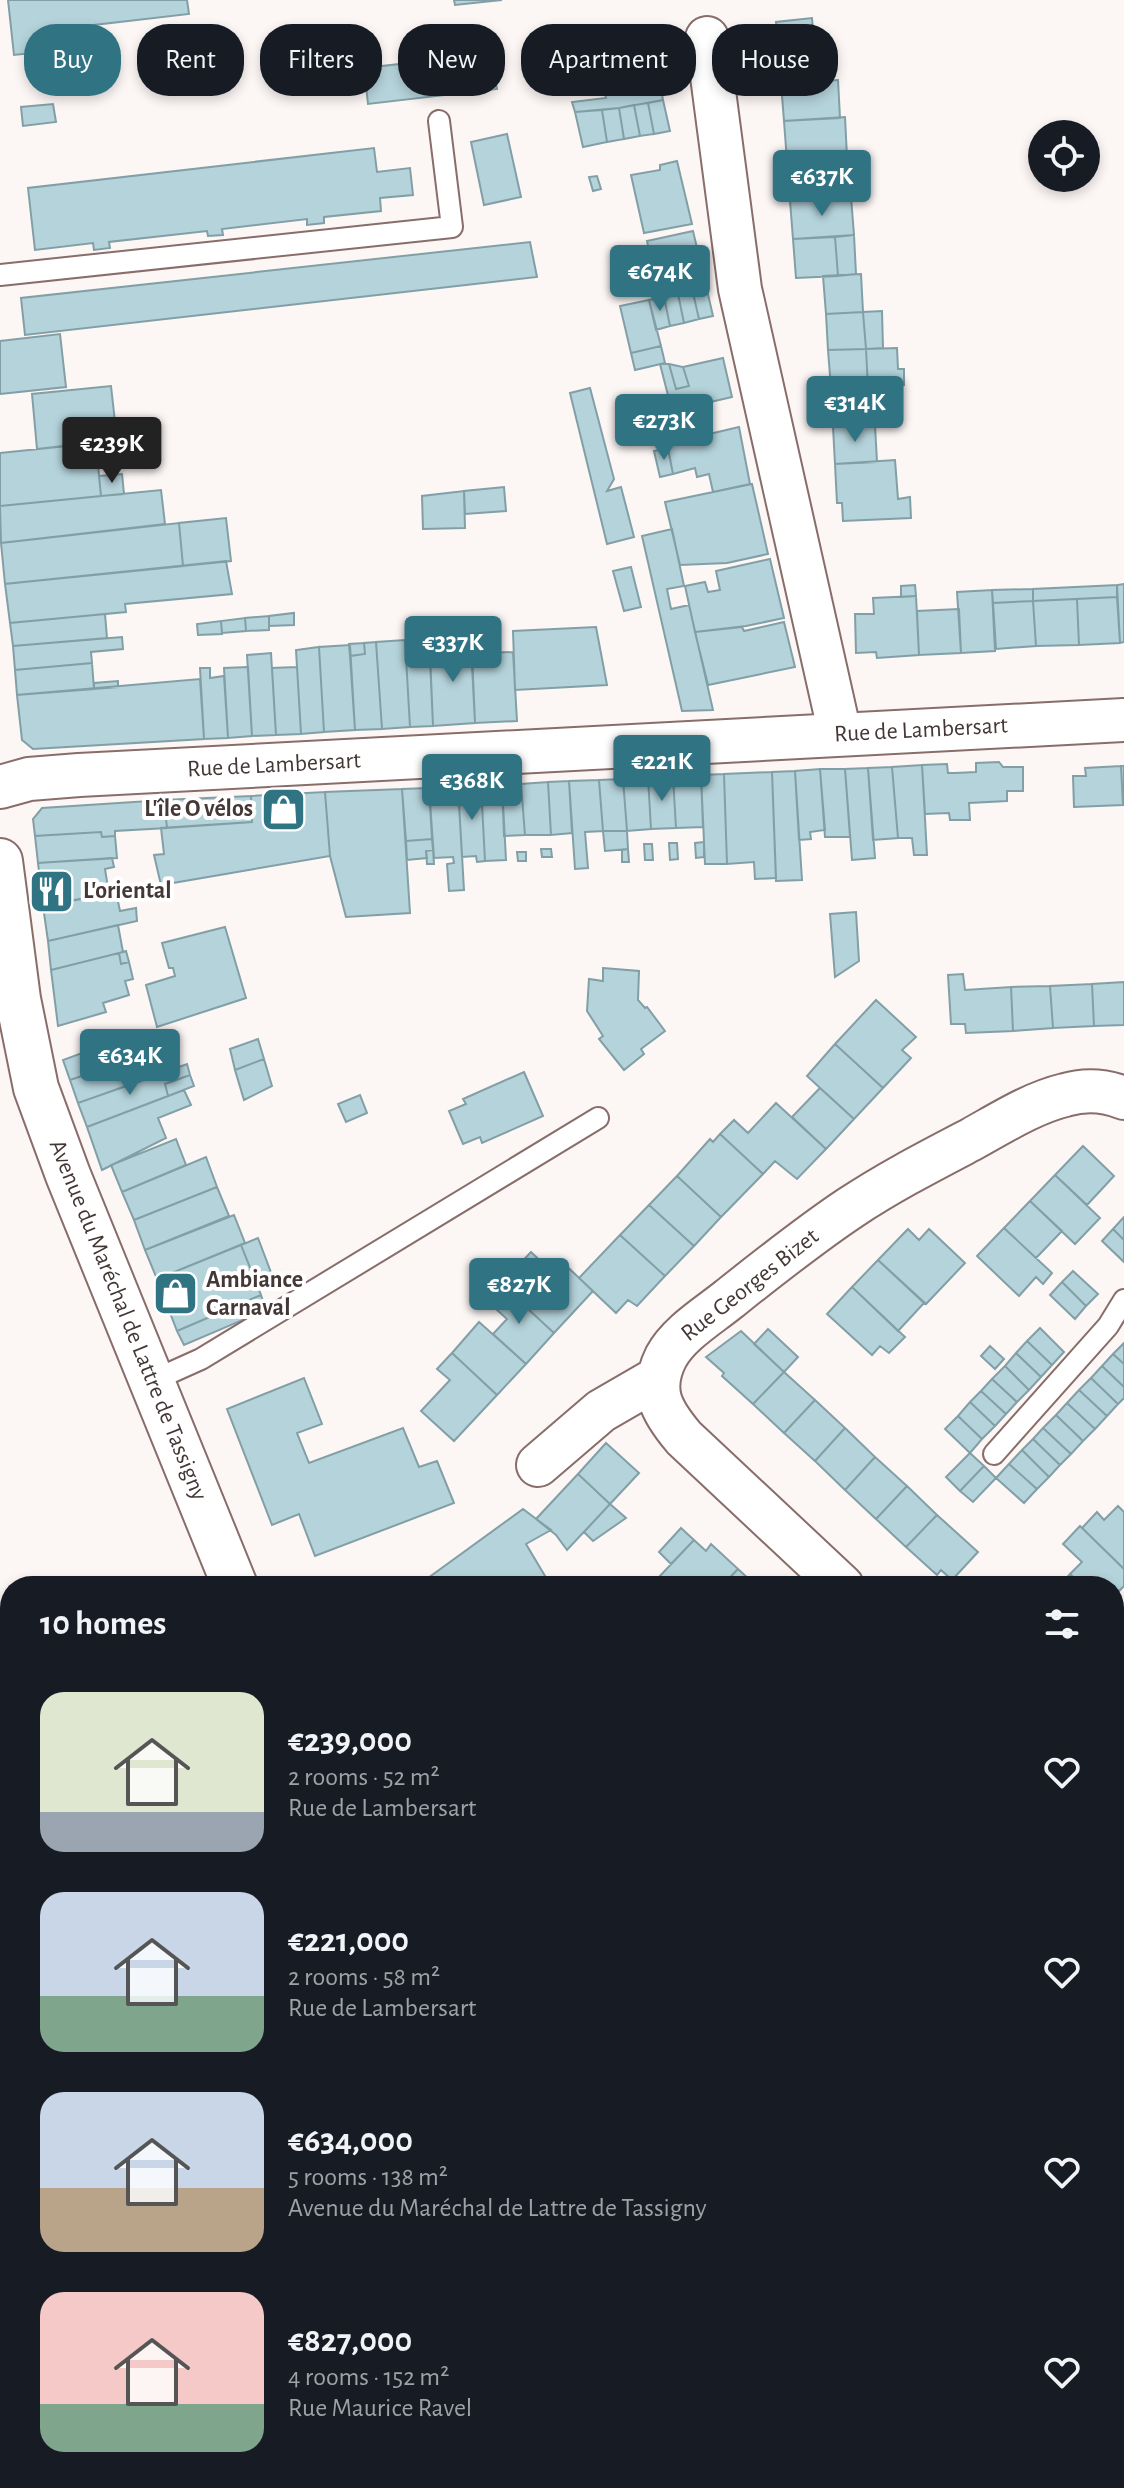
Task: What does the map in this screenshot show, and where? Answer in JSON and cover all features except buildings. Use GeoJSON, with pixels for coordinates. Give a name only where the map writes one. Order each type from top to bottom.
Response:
{"type":"FeatureCollection","features":[{"type":"Feature","properties":{"kind":"main road","name":"Avenue du Maréchal de Lattre de Tassigny"},"geometry":{"type":"LineString","coordinates":[[0,861],[18,999],[36,1088],[231,1576]]}},
{"type":"Feature","properties":{"kind":"street"},"geometry":{"type":"LineString","coordinates":[[707,38],[740,289],[840,734]]}},
{"type":"Feature","properties":{"kind":"street","name":"Rue de Lambersart"},"geometry":{"type":"LineString","coordinates":[[0,787],[29,779],[79,775],[1124,720]]}},
{"type":"Feature","properties":{"kind":"street","name":"Rue Georges Bizet"},"geometry":{"type":"LineString","coordinates":[[658,1378],[667,1354],[684,1335],[779,1259],[851,1207],[900,1177],[1030,1108],[1063,1095],[1089,1090],[1120,1095]]}},
{"type":"Feature","properties":{"kind":"street"},"geometry":{"type":"LineString","coordinates":[[538,1465],[601,1411],[658,1378],[662,1409],[684,1438],[831,1576]]}},
{"type":"Feature","properties":{"kind":"lane"},"geometry":{"type":"LineString","coordinates":[[0,275],[452,227],[439,121]]}},
{"type":"Feature","properties":{"kind":"lane"},"geometry":{"type":"LineString","coordinates":[[152,1381],[201,1359],[598,1118]]}},
{"type":"Feature","properties":{"kind":"lane"},"geometry":{"type":"LineString","coordinates":[[994,1454],[1108,1326],[1124,1300]]}},
{"type":"Feature","properties":{"kind":"place","name":"L'île O vélos"},"geometry":{"type":"Point","coordinates":[284,809]}},
{"type":"Feature","properties":{"kind":"place","name":"L'oriental"},"geometry":{"type":"Point","coordinates":[52,891]}},
{"type":"Feature","properties":{"kind":"place","name":"Ambiance Carnaval"},"geometry":{"type":"Point","coordinates":[175,1294]}}]}
